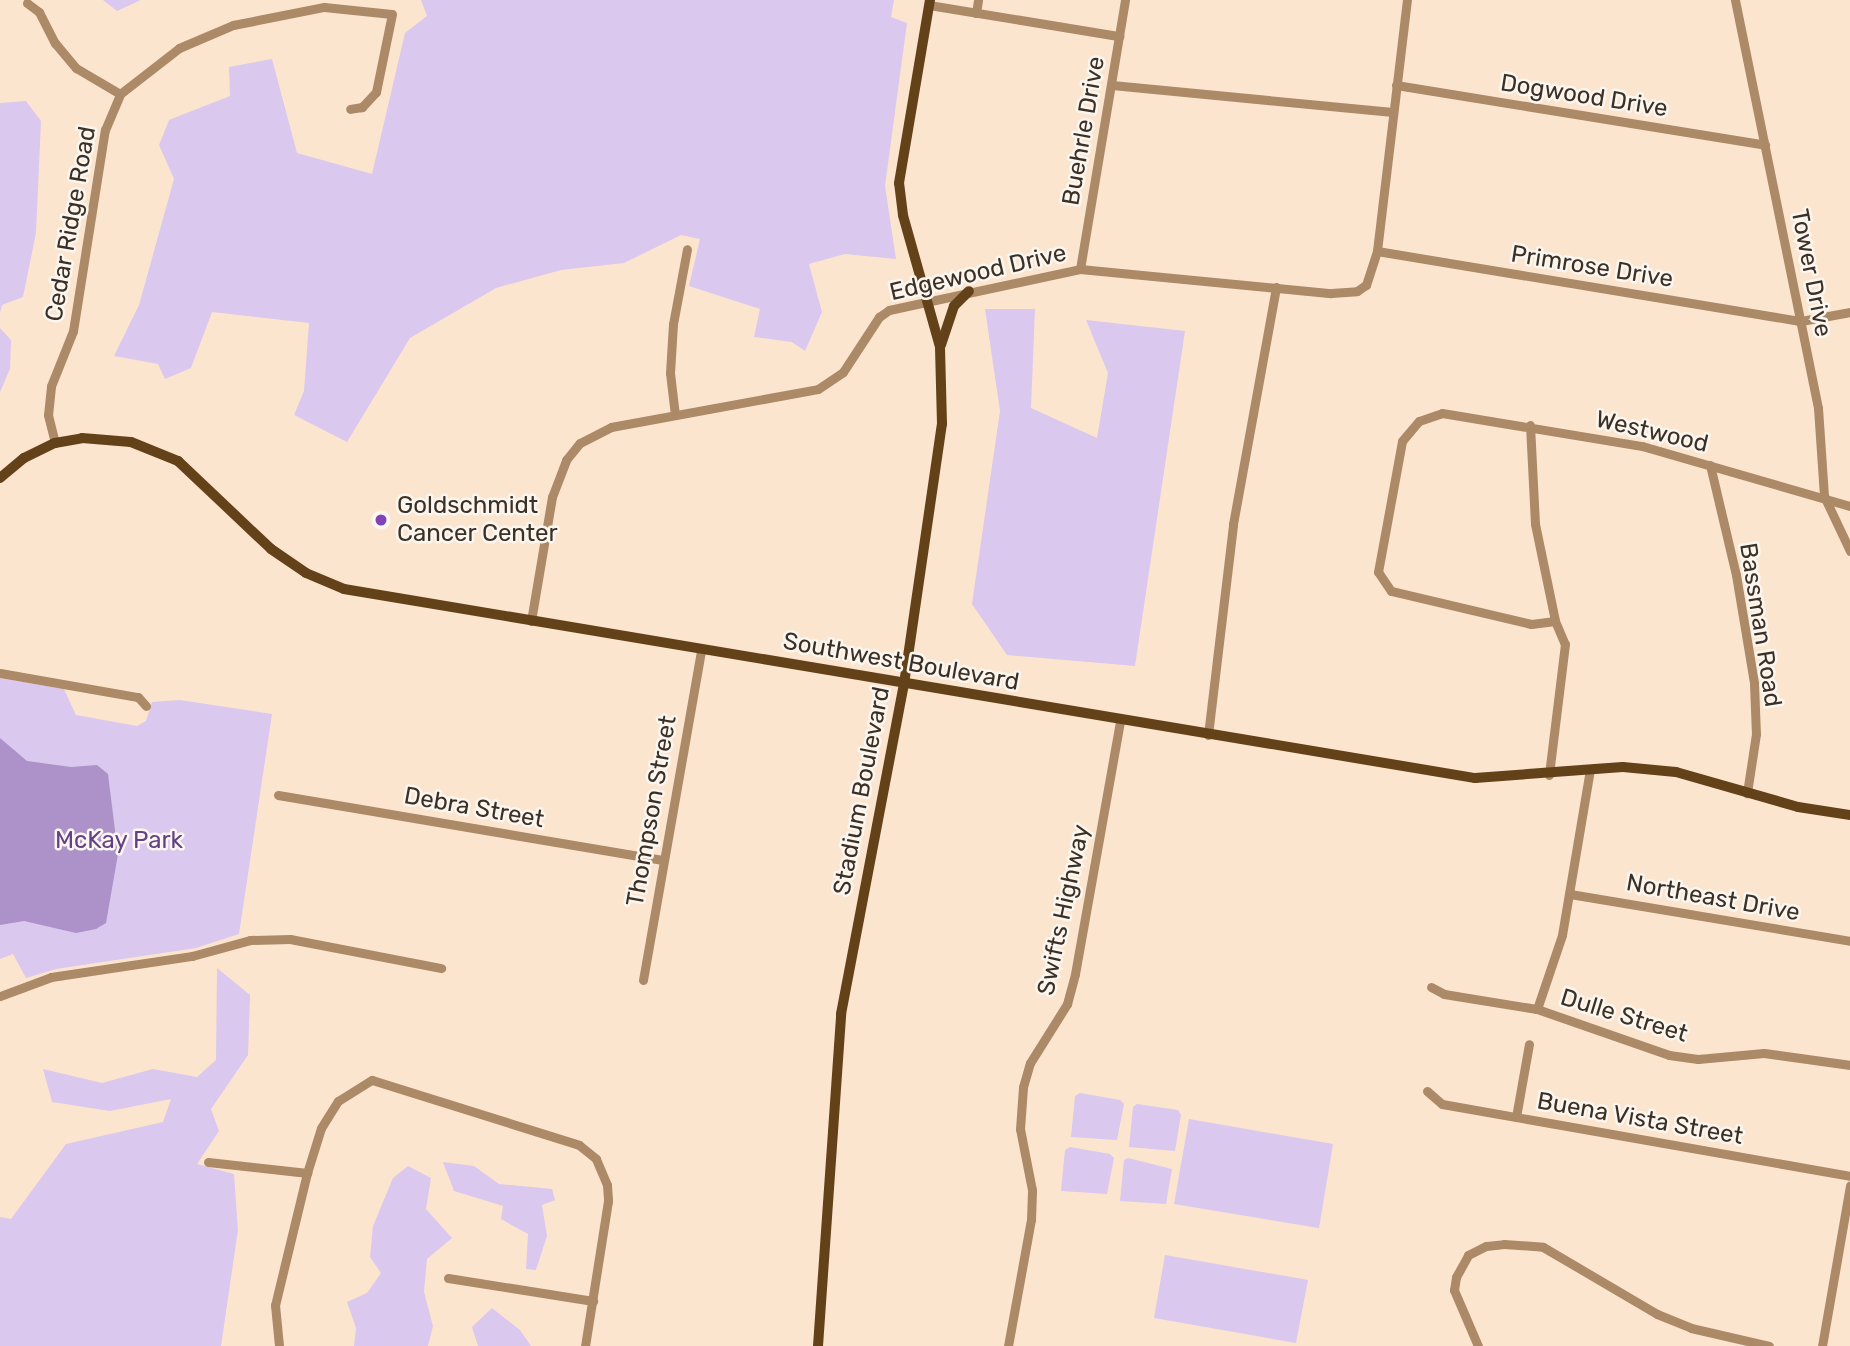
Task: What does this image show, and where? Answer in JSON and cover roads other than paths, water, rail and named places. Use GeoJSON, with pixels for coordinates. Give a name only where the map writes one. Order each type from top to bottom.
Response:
{"type":"FeatureCollection","features":[{"type":"Feature","properties":{"kind":"main road","name":"Stadium Boulevard"},"geometry":{"type":"LineString","coordinates":[[818,1346],[841,1014],[904,684],[942,424],[940,347],[926,301],[899,183],[929,2]]}},
{"type":"Feature","properties":{"kind":"main road"},"geometry":{"type":"LineString","coordinates":[[940,347],[954,306],[969,291]]}},
{"type":"Feature","properties":{"kind":"main road","name":"Southwest Boulevard"},"geometry":{"type":"LineString","coordinates":[[0,478],[24,458],[55,443],[104,438],[146,447],[177,461],[271,549],[329,584],[1120,721],[1475,778],[1549,775],[1623,767],[1676,772],[1747,793],[1850,815]]}},
{"type":"Feature","properties":{"kind":"street"},"geometry":{"type":"LineString","coordinates":[[976,13],[978,0]]}},
{"type":"Feature","properties":{"kind":"street","name":"Buehrle Drive"},"geometry":{"type":"LineString","coordinates":[[1080,269],[1125,0]]}},
{"type":"Feature","properties":{"kind":"street","name":"Edgewood Drive"},"geometry":{"type":"LineString","coordinates":[[531,621],[552,497],[566,460],[593,434],[676,415],[794,396],[826,385],[854,359],[879,317],[888,310],[1080,269],[1331,293],[1357,291],[1371,278],[1377,251],[1407,0]]}},
{"type":"Feature","properties":{"kind":"street","name":"Tower Drive"},"geometry":{"type":"LineString","coordinates":[[1735,0],[1818,408],[1824,496],[1850,551]]}},
{"type":"Feature","properties":{"kind":"street"},"geometry":{"type":"LineString","coordinates":[[929,2],[976,13],[1119,36]]}},
{"type":"Feature","properties":{"kind":"street"},"geometry":{"type":"LineString","coordinates":[[27,3],[39,12],[55,43],[76,68],[120,94],[179,48],[233,25],[324,7],[393,15],[376,92],[362,107],[350,109]]}},
{"type":"Feature","properties":{"kind":"street"},"geometry":{"type":"LineString","coordinates":[[1112,85],[1393,112]]}},
{"type":"Feature","properties":{"kind":"street","name":"Dogwood Drive"},"geometry":{"type":"LineString","coordinates":[[1396,85],[1765,145]]}},
{"type":"Feature","properties":{"kind":"street","name":"Cedar Ridge Road"},"geometry":{"type":"LineString","coordinates":[[55,443],[48,415],[51,386],[73,331],[106,130],[120,94]]}},
{"type":"Feature","properties":{"kind":"street"},"geometry":{"type":"LineString","coordinates":[[676,415],[670,373],[673,324],[687,249]]}},
{"type":"Feature","properties":{"kind":"street","name":"Primrose Drive"},"geometry":{"type":"LineString","coordinates":[[1377,251],[1801,321],[1850,312]]}},
{"type":"Feature","properties":{"kind":"street"},"geometry":{"type":"LineString","coordinates":[[1208,735],[1233,524],[1276,287]]}},
{"type":"Feature","properties":{"kind":"street","name":"Westwood"},"geometry":{"type":"LineString","coordinates":[[1555,621],[1531,624],[1391,591],[1378,572],[1402,441],[1419,421],[1442,413],[1530,425],[1642,446],[1824,496],[1850,506]]}},
{"type":"Feature","properties":{"kind":"street"},"geometry":{"type":"LineString","coordinates":[[1530,425],[1535,524],[1555,621],[1565,643],[1549,775]]}},
{"type":"Feature","properties":{"kind":"street","name":"Bassman Road"},"geometry":{"type":"LineString","coordinates":[[1710,465],[1736,575],[1754,683],[1756,734],[1747,793]]}},
{"type":"Feature","properties":{"kind":"street","name":"Thompson Street"},"geometry":{"type":"LineString","coordinates":[[643,979],[701,650]]}},
{"type":"Feature","properties":{"kind":"street"},"geometry":{"type":"LineString","coordinates":[[0,673],[138,697],[146,706]]}},
{"type":"Feature","properties":{"kind":"street","name":"Swifts Highway"},"geometry":{"type":"LineString","coordinates":[[1008,1346],[1031,1220],[1032,1189],[1020,1129],[1023,1087],[1030,1063],[1067,1004],[1075,974],[1120,721]]}},
{"type":"Feature","properties":{"kind":"street"},"geometry":{"type":"LineString","coordinates":[[1536,1009],[1562,935],[1590,770]]}},
{"type":"Feature","properties":{"kind":"street","name":"Debra Street"},"geometry":{"type":"LineString","coordinates":[[278,795],[663,860]]}},
{"type":"Feature","properties":{"kind":"street","name":"Northeast Drive"},"geometry":{"type":"LineString","coordinates":[[1570,894],[1850,941]]}},
{"type":"Feature","properties":{"kind":"street"},"geometry":{"type":"LineString","coordinates":[[0,996],[51,977],[192,956],[250,940],[290,939],[441,968]]}},
{"type":"Feature","properties":{"kind":"street","name":"Dulle Street"},"geometry":{"type":"LineString","coordinates":[[1432,987],[1444,994],[1536,1009],[1669,1055],[1698,1059],[1764,1053],[1850,1065]]}},
{"type":"Feature","properties":{"kind":"street"},"geometry":{"type":"LineString","coordinates":[[1516,1117],[1529,1044]]}},
{"type":"Feature","properties":{"kind":"street"},"geometry":{"type":"LineString","coordinates":[[279,1346],[275,1305],[307,1173],[321,1128],[338,1101],[372,1080],[579,1145],[596,1159],[607,1185],[586,1346]]}},
{"type":"Feature","properties":{"kind":"street","name":"Buena Vista Street"},"geometry":{"type":"LineString","coordinates":[[1427,1091],[1441,1104],[1850,1176]]}},
{"type":"Feature","properties":{"kind":"street"},"geometry":{"type":"LineString","coordinates":[[208,1163],[307,1173]]}},
{"type":"Feature","properties":{"kind":"street"},"geometry":{"type":"LineString","coordinates":[[1822,1346],[1850,1185]]}},
{"type":"Feature","properties":{"kind":"street"},"geometry":{"type":"LineString","coordinates":[[1478,1346],[1454,1290],[1456,1276],[1468,1255],[1486,1246],[1504,1244],[1543,1247],[1657,1314],[1690,1328],[1769,1346]]}},
{"type":"Feature","properties":{"kind":"street"},"geometry":{"type":"LineString","coordinates":[[448,1278],[593,1301]]}},
{"type":"Feature","properties":{"kind":"place","name":"Goldschmidt Cancer Center"},"geometry":{"type":"Point","coordinates":[381,520]}},
{"type":"Feature","properties":{"kind":"park label","name":"McKay Park"},"geometry":{"type":"Point","coordinates":[119,841]}}]}
